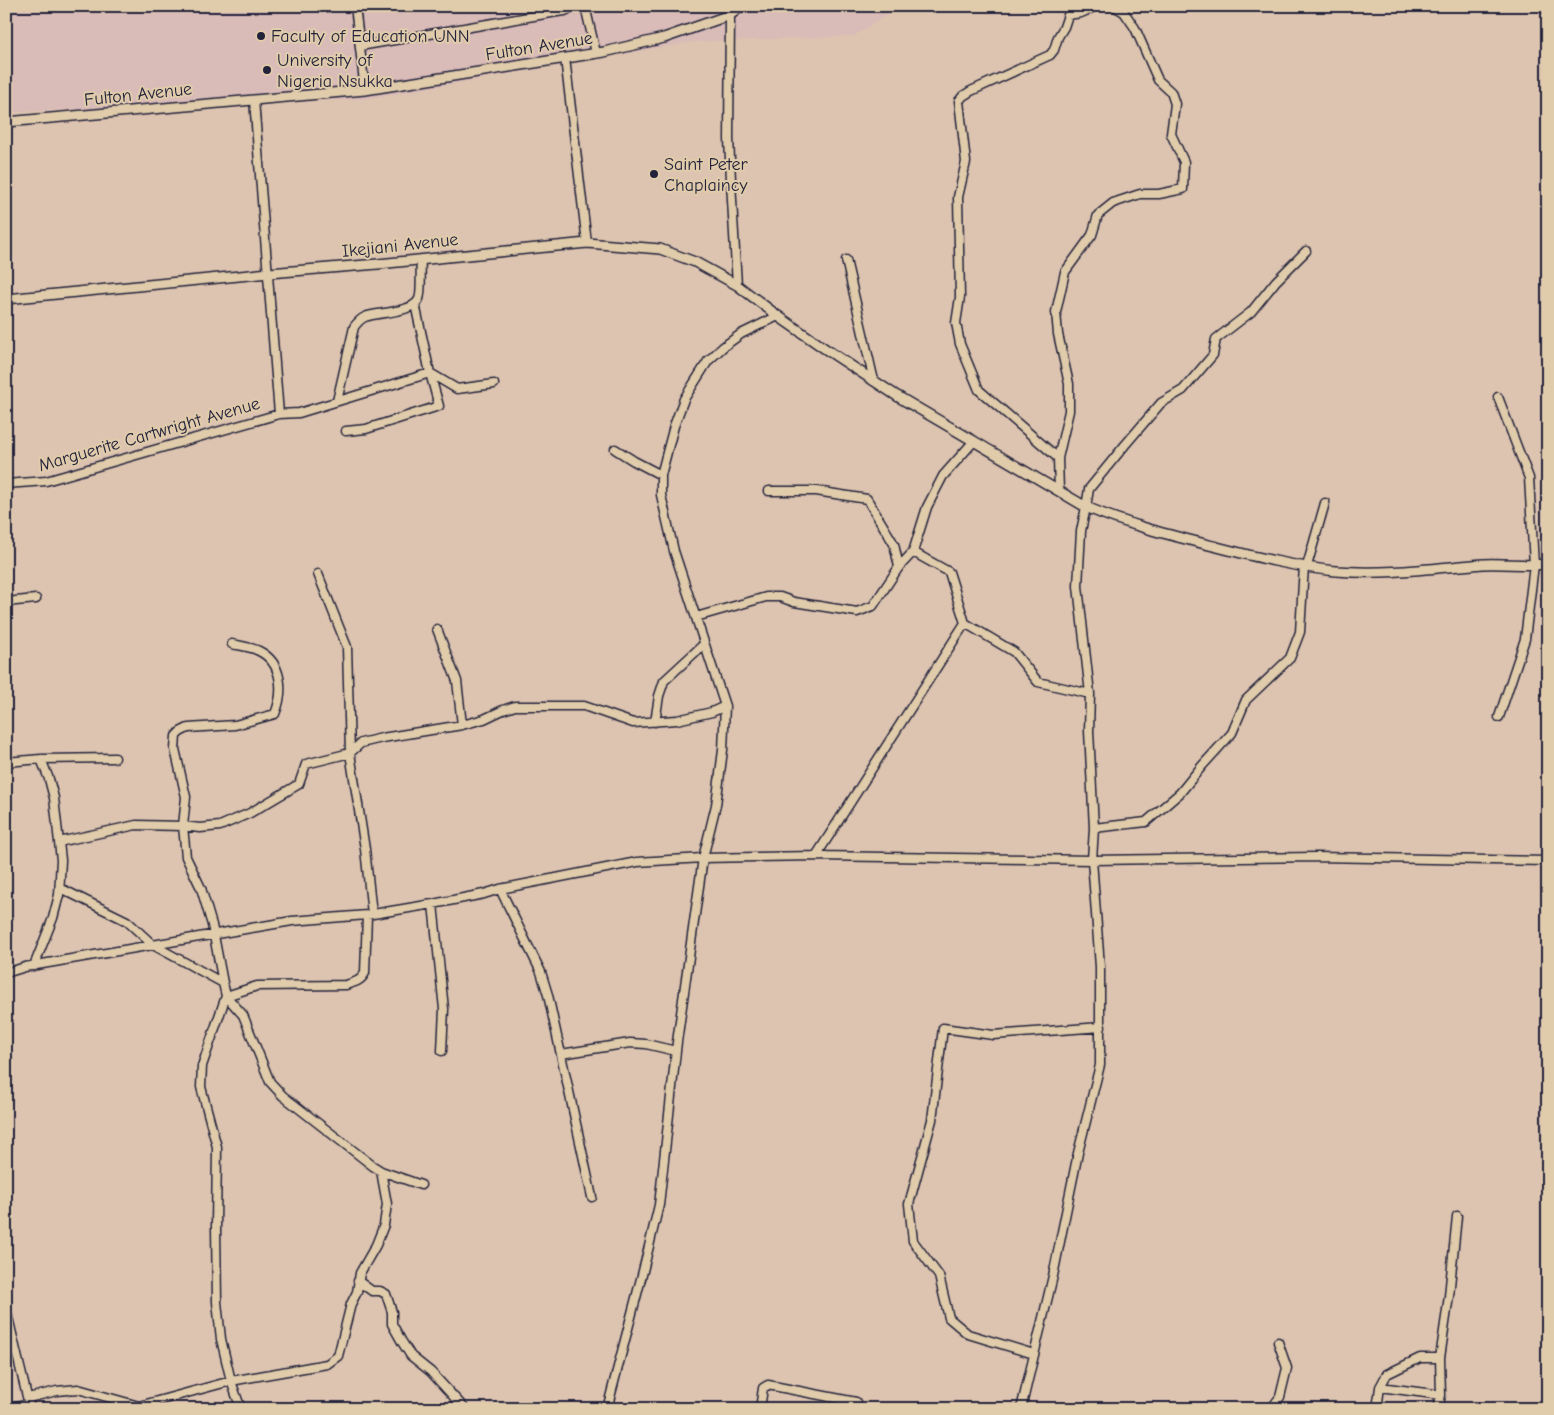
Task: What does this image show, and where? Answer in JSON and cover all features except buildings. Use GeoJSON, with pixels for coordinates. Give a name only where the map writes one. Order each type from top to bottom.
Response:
{"type":"FeatureCollection","features":[{"type":"Feature","properties":{"kind":"street"},"geometry":{"type":"LineString","coordinates":[[355,6],[365,90]]}},
{"type":"Feature","properties":{"kind":"street"},"geometry":{"type":"LineString","coordinates":[[360,46],[557,12],[574,6]]}},
{"type":"Feature","properties":{"kind":"street"},"geometry":{"type":"LineString","coordinates":[[585,6],[596,53]]}},
{"type":"Feature","properties":{"kind":"street","name":"Fulton Avenue"},"geometry":{"type":"LineString","coordinates":[[6,122],[365,90],[596,53],[664,38],[730,15],[742,6]]}},
{"type":"Feature","properties":{"kind":"street"},"geometry":{"type":"LineString","coordinates":[[1058,458],[978,390],[960,344],[956,323],[960,297],[958,197],[966,162],[959,102],[963,96],[971,91],[1050,55],[1064,28],[1068,15],[1081,13],[1097,6]]}},
{"type":"Feature","properties":{"kind":"street"},"geometry":{"type":"LineString","coordinates":[[1059,491],[1058,458],[1069,411],[1069,384],[1058,334],[1056,312],[1065,272],[1092,235],[1098,215],[1114,203],[1140,194],[1158,194],[1183,189],[1184,162],[1170,134],[1175,104],[1171,92],[1158,80],[1135,28],[1124,12],[1114,6]]}},
{"type":"Feature","properties":{"kind":"street"},"geometry":{"type":"LineString","coordinates":[[1542,6],[1548,11]]}},
{"type":"Feature","properties":{"kind":"street"},"geometry":{"type":"LineString","coordinates":[[730,15],[730,139],[737,285]]}},
{"type":"Feature","properties":{"kind":"street"},"geometry":{"type":"LineString","coordinates":[[565,58],[587,243]]}},
{"type":"Feature","properties":{"kind":"street","name":"Marguerite Cartwright Avenue"},"geometry":{"type":"LineString","coordinates":[[6,484],[46,481],[279,414],[254,100]]}},
{"type":"Feature","properties":{"kind":"street","name":"Ikejiani Avenue"},"geometry":{"type":"LineString","coordinates":[[6,299],[587,243],[660,249],[696,262],[737,285],[778,316],[874,381],[1086,507],[1110,517],[1242,554],[1336,571],[1408,572],[1485,564],[1548,564]]}},
{"type":"Feature","properties":{"kind":"street"},"geometry":{"type":"LineString","coordinates":[[1021,1409],[1053,1276],[1078,1153],[1100,1065],[1100,967],[1092,860],[1094,828],[1089,731],[1090,694],[1078,586],[1081,531],[1088,489],[1161,403],[1183,390],[1213,355],[1216,339],[1251,312],[1276,281],[1306,251]]}},
{"type":"Feature","properties":{"kind":"street"},"geometry":{"type":"LineString","coordinates":[[337,400],[354,327],[365,317],[405,309],[415,304],[420,298],[421,260]]}},
{"type":"Feature","properties":{"kind":"street"},"geometry":{"type":"LineString","coordinates":[[846,260],[874,381]]}},
{"type":"Feature","properties":{"kind":"street"},"geometry":{"type":"LineString","coordinates":[[346,431],[366,429],[439,406],[415,304]]}},
{"type":"Feature","properties":{"kind":"street"},"geometry":{"type":"LineString","coordinates":[[607,1409],[659,1205],[676,1051],[703,858],[716,805],[723,750],[725,706],[674,551],[662,495],[661,475],[674,426],[684,399],[708,361],[741,334],[778,316]]}},
{"type":"Feature","properties":{"kind":"street"},"geometry":{"type":"LineString","coordinates":[[279,414],[299,412],[430,373],[457,390],[494,384]]}},
{"type":"Feature","properties":{"kind":"street"},"geometry":{"type":"LineString","coordinates":[[1498,397],[1529,478],[1534,565],[1525,639],[1499,717]]}},
{"type":"Feature","properties":{"kind":"street"},"geometry":{"type":"LineString","coordinates":[[696,617],[766,597],[780,596],[794,602],[857,612],[873,606],[899,567],[913,552],[927,507],[943,476],[974,441]]}},
{"type":"Feature","properties":{"kind":"street"},"geometry":{"type":"LineString","coordinates":[[615,449],[661,475]]}},
{"type":"Feature","properties":{"kind":"street"},"geometry":{"type":"LineString","coordinates":[[769,491],[816,491],[866,499],[894,544],[899,567]]}},
{"type":"Feature","properties":{"kind":"street"},"geometry":{"type":"LineString","coordinates":[[1094,828],[1146,822],[1180,793],[1232,733],[1246,700],[1290,658],[1300,632],[1304,566],[1307,566],[1325,503]]}},
{"type":"Feature","properties":{"kind":"street"},"geometry":{"type":"LineString","coordinates":[[913,552],[949,572],[965,623],[1014,652],[1038,682],[1090,694]]}},
{"type":"Feature","properties":{"kind":"street"},"geometry":{"type":"LineString","coordinates":[[226,996],[257,986],[346,985],[362,979],[366,973],[370,915],[365,849],[350,753],[347,648],[318,574]]}},
{"type":"Feature","properties":{"kind":"street"},"geometry":{"type":"LineString","coordinates":[[6,602],[36,599]]}},
{"type":"Feature","properties":{"kind":"street"},"geometry":{"type":"LineString","coordinates":[[816,856],[965,623]]}},
{"type":"Feature","properties":{"kind":"street"},"geometry":{"type":"LineString","coordinates":[[437,629],[457,682],[462,725]]}},
{"type":"Feature","properties":{"kind":"street"},"geometry":{"type":"LineString","coordinates":[[232,644],[261,652],[273,663],[278,671],[281,683],[279,703],[275,714],[218,727],[201,726],[188,728],[176,736],[175,749],[186,797],[183,826],[186,857],[201,888],[212,925],[226,996],[242,1015],[270,1082],[283,1096],[381,1171],[422,1184]]}},
{"type":"Feature","properties":{"kind":"street"},"geometry":{"type":"LineString","coordinates":[[655,722],[659,696],[664,682],[704,644]]}},
{"type":"Feature","properties":{"kind":"street"},"geometry":{"type":"LineString","coordinates":[[59,842],[136,825],[200,828],[220,826],[250,813],[299,784],[306,764],[350,753],[361,743],[462,725],[484,719],[515,706],[584,706],[633,723],[678,720],[712,712],[725,706]]}},
{"type":"Feature","properties":{"kind":"street"},"geometry":{"type":"LineString","coordinates":[[6,762],[41,759],[115,758]]}},
{"type":"Feature","properties":{"kind":"street"},"geometry":{"type":"LineString","coordinates":[[34,966],[53,918],[60,888],[61,860],[54,798],[41,759]]}},
{"type":"Feature","properties":{"kind":"street"},"geometry":{"type":"LineString","coordinates":[[6,974],[34,966],[153,944],[214,936],[292,922],[370,915],[433,904],[637,862],[703,858],[816,856],[1092,860],[1316,857],[1548,861]]}},
{"type":"Feature","properties":{"kind":"street"},"geometry":{"type":"LineString","coordinates":[[60,888],[128,921],[153,944],[222,983]]}},
{"type":"Feature","properties":{"kind":"street"},"geometry":{"type":"LineString","coordinates":[[500,889],[541,972],[592,1197]]}},
{"type":"Feature","properties":{"kind":"street"},"geometry":{"type":"LineString","coordinates":[[433,904],[444,1009],[442,1051]]}},
{"type":"Feature","properties":{"kind":"street"},"geometry":{"type":"LineString","coordinates":[[226,996],[202,1066],[201,1087],[217,1147],[216,1302],[221,1339],[231,1381],[241,1409]]}},
{"type":"Feature","properties":{"kind":"street"},"geometry":{"type":"LineString","coordinates":[[1034,1354],[968,1334],[949,1318],[939,1276],[913,1241],[909,1204],[932,1120],[943,1028],[993,1035],[1101,1027]]}},
{"type":"Feature","properties":{"kind":"street"},"geometry":{"type":"LineString","coordinates":[[561,1054],[630,1043],[646,1044],[676,1051]]}},
{"type":"Feature","properties":{"kind":"street"},"geometry":{"type":"LineString","coordinates":[[6,1408],[29,1403],[57,1391],[78,1389],[138,1406],[231,1381],[327,1364],[338,1356],[351,1304],[357,1292],[360,1273],[376,1245],[384,1225],[387,1204],[381,1171]]}},
{"type":"Feature","properties":{"kind":"street"},"geometry":{"type":"LineString","coordinates":[[1438,1409],[1441,1395],[1440,1358],[1449,1296],[1457,1216]]}},
{"type":"Feature","properties":{"kind":"street"},"geometry":{"type":"LineString","coordinates":[[358,1281],[372,1291],[386,1294],[392,1312],[392,1324],[411,1356],[431,1372],[465,1409]]}},
{"type":"Feature","properties":{"kind":"street"},"geometry":{"type":"LineString","coordinates":[[6,1308],[29,1403]]}},
{"type":"Feature","properties":{"kind":"street"},"geometry":{"type":"LineString","coordinates":[[1271,1409],[1280,1397],[1287,1368],[1278,1342]]}},
{"type":"Feature","properties":{"kind":"street"},"geometry":{"type":"LineString","coordinates":[[1377,1409],[1380,1387],[1387,1374],[1420,1358],[1440,1358]]}},
{"type":"Feature","properties":{"kind":"street"},"geometry":{"type":"LineString","coordinates":[[760,1409],[763,1388],[768,1385],[856,1402]]}},
{"type":"Feature","properties":{"kind":"street"},"geometry":{"type":"LineString","coordinates":[[1380,1387],[1441,1395]]}},
{"type":"Feature","properties":{"kind":"shaded area","name":"University of Nigeria Nsukka"},"geometry":{"type":"Polygon","coordinates":[[[6,6],[899,6],[854,36],[693,42],[364,99],[6,112],[6,6]]]}},
{"type":"Feature","properties":{"kind":"place","name":"Faculty of Education UNN"},"geometry":{"type":"Point","coordinates":[261,36]}},
{"type":"Feature","properties":{"kind":"place","name":"University of Nigeria Nsukka"},"geometry":{"type":"Point","coordinates":[267,70]}},
{"type":"Feature","properties":{"kind":"place","name":"Saint Peter Chaplaincy"},"geometry":{"type":"Point","coordinates":[654,174]}}]}
